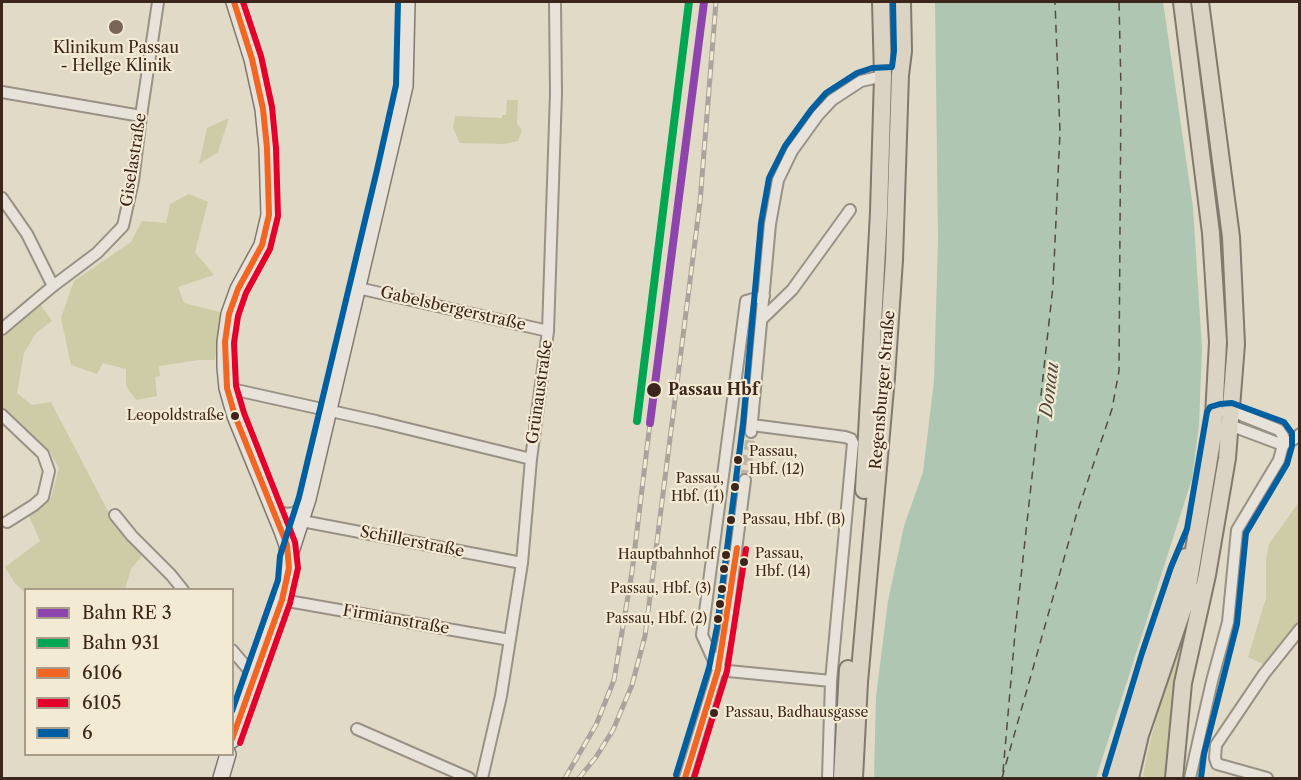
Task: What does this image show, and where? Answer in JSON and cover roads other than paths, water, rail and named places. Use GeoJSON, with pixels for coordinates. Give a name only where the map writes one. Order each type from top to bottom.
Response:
{"type":"FeatureCollection","features":[{"type":"Feature","properties":{"kind":"main road","name":"Regensburger Straße"},"geometry":{"type":"LineString","coordinates":[[854,778],[868,509],[879,212],[892,75],[880,2]]}},
{"type":"Feature","properties":{"kind":"main road","name":"Regensburger Straße"},"geometry":{"type":"LineString","coordinates":[[892,75],[903,51],[902,2]]}},
{"type":"Feature","properties":{"kind":"main road"},"geometry":{"type":"LineString","coordinates":[[1182,2],[1214,267],[1225,418]]}},
{"type":"Feature","properties":{"kind":"main road"},"geometry":{"type":"LineString","coordinates":[[1130,778],[1140,735],[1186,598],[1204,534],[1236,344],[1231,237],[1200,2]]}},
{"type":"Feature","properties":{"kind":"main road","name":"Regensburger Straße"},"geometry":{"type":"LineString","coordinates":[[842,778],[847,681],[868,509]]}},
{"type":"Feature","properties":{"kind":"main road"},"geometry":{"type":"LineString","coordinates":[[1114,778],[1180,570],[1204,534]]}},
{"type":"Feature","properties":{"kind":"main road"},"geometry":{"type":"LineString","coordinates":[[1174,778],[1184,683],[1207,575],[1204,534]]}},
{"type":"Feature","properties":{"kind":"street","name":"Giselastraße"},"geometry":{"type":"LineString","coordinates":[[2,329],[52,286],[97,253],[123,226],[133,181],[158,2]]}},
{"type":"Feature","properties":{"kind":"street"},"geometry":{"type":"LineString","coordinates":[[234,2],[252,59],[263,109],[269,215],[262,245],[238,289],[229,314],[225,342],[227,388],[242,437],[287,545],[289,558],[287,582],[282,600],[234,734]]}},
{"type":"Feature","properties":{"kind":"street"},"geometry":{"type":"LineString","coordinates":[[289,558],[306,505],[405,87],[407,2]]}},
{"type":"Feature","properties":{"kind":"street","name":"Grünaustraße"},"geometry":{"type":"LineString","coordinates":[[482,778],[501,696],[522,562],[531,459],[548,331],[556,93],[555,2]]}},
{"type":"Feature","properties":{"kind":"street"},"geometry":{"type":"LineString","coordinates":[[828,778],[831,681],[854,450],[852,441],[845,437],[752,428],[770,224],[778,180],[792,150],[818,115],[832,100],[861,81],[892,75]]}},
{"type":"Feature","properties":{"kind":"street"},"geometry":{"type":"LineString","coordinates":[[2,92],[141,117]]}},
{"type":"Feature","properties":{"kind":"street"},"geometry":{"type":"LineString","coordinates":[[2,198],[27,234],[52,286]]}},
{"type":"Feature","properties":{"kind":"street"},"geometry":{"type":"LineString","coordinates":[[763,318],[792,290],[850,210]]}},
{"type":"Feature","properties":{"kind":"street","name":"Gabelsbergerstraße"},"geometry":{"type":"LineString","coordinates":[[358,288],[548,331]]}},
{"type":"Feature","properties":{"kind":"street"},"geometry":{"type":"LineString","coordinates":[[718,670],[702,635],[746,301],[764,296]]}},
{"type":"Feature","properties":{"kind":"street"},"geometry":{"type":"LineString","coordinates":[[227,388],[531,459]]}},
{"type":"Feature","properties":{"kind":"street"},"geometry":{"type":"LineString","coordinates":[[2,415],[43,454],[49,471],[43,497],[7,522]]}},
{"type":"Feature","properties":{"kind":"street"},"geometry":{"type":"LineString","coordinates":[[1225,418],[1283,445]]}},
{"type":"Feature","properties":{"kind":"street"},"geometry":{"type":"LineString","coordinates":[[1191,777],[1212,681],[1228,622],[1237,530],[1279,460],[1283,445],[1299,434]]}},
{"type":"Feature","properties":{"kind":"street"},"geometry":{"type":"LineString","coordinates":[[685,778],[718,670],[726,628],[745,480]]}},
{"type":"Feature","properties":{"kind":"street"},"geometry":{"type":"LineString","coordinates":[[273,510],[287,514],[294,513],[306,505]]}},
{"type":"Feature","properties":{"kind":"street"},"geometry":{"type":"LineString","coordinates":[[115,515],[181,588]]}},
{"type":"Feature","properties":{"kind":"street","name":"Schillerstraße"},"geometry":{"type":"LineString","coordinates":[[302,521],[522,562]]}},
{"type":"Feature","properties":{"kind":"street","name":"Firmianstraße"},"geometry":{"type":"LineString","coordinates":[[282,600],[510,640]]}},
{"type":"Feature","properties":{"kind":"street"},"geometry":{"type":"LineString","coordinates":[[1266,778],[1217,764],[1216,745],[1264,674],[1299,629]]}},
{"type":"Feature","properties":{"kind":"street"},"geometry":{"type":"LineString","coordinates":[[234,652],[254,676]]}},
{"type":"Feature","properties":{"kind":"street"},"geometry":{"type":"LineString","coordinates":[[718,670],[831,681]]}},
{"type":"Feature","properties":{"kind":"street"},"geometry":{"type":"LineString","coordinates":[[357,729],[469,778]]}},
{"type":"Feature","properties":{"kind":"street"},"geometry":{"type":"LineString","coordinates":[[221,778],[227,756]]}},
{"type":"Feature","properties":{"kind":"water","name":"Donau"},"geometry":{"type":"Polygon","coordinates":[[[935,2],[1163,2],[1193,207],[1202,349],[1199,425],[1192,479],[1096,778],[874,778],[876,697],[888,601],[904,526],[923,472],[934,381],[938,240],[935,2]]]}},
{"type":"Feature","properties":{"kind":"tunnel"},"geometry":{"type":"LineString","coordinates":[[745,480],[751,432]]}},
{"type":"Feature","properties":{"kind":"railway"},"geometry":{"type":"LineString","coordinates":[[579,778],[613,730],[632,685],[645,636],[700,202],[716,2]]}},
{"type":"Feature","properties":{"kind":"railway"},"geometry":{"type":"LineString","coordinates":[[565,778],[596,725],[614,680],[632,572],[650,423]]}},
{"type":"Feature","properties":{"kind":"rail line","name":"931"},"geometry":{"type":"LineString","coordinates":[[637,421],[689,2]]}},
{"type":"Feature","properties":{"kind":"place","name":"Klinikum Passau - Hellge Klinik"},"geometry":{"type":"Point","coordinates":[116,27]}},
{"type":"Feature","properties":{"kind":"place","name":"Passau Hbf"},"geometry":{"type":"Point","coordinates":[654,390]}},
{"type":"Feature","properties":{"kind":"place","name":"Leopoldstraße"},"geometry":{"type":"Point","coordinates":[235,416]}},
{"type":"Feature","properties":{"kind":"place","name":"Passau, Hbf. (12)"},"geometry":{"type":"Point","coordinates":[738,460]}},
{"type":"Feature","properties":{"kind":"place","name":"Passau, Hbf. (11)"},"geometry":{"type":"Point","coordinates":[735,487]}},
{"type":"Feature","properties":{"kind":"place","name":"Passau, Hbf. (B)"},"geometry":{"type":"Point","coordinates":[731,520]}},
{"type":"Feature","properties":{"kind":"place","name":"Hauptbahnhof"},"geometry":{"type":"Point","coordinates":[726,555]}},
{"type":"Feature","properties":{"kind":"place","name":"Passau, Hbf. (14)"},"geometry":{"type":"Point","coordinates":[744,562]}},
{"type":"Feature","properties":{"kind":"place","name":"Passau, Hbf. (3)"},"geometry":{"type":"Point","coordinates":[722,589]}},
{"type":"Feature","properties":{"kind":"place","name":"Passau, Hbf. (2)"},"geometry":{"type":"Point","coordinates":[718,619]}},
{"type":"Feature","properties":{"kind":"place","name":"Passau, Badhausgasse"},"geometry":{"type":"Point","coordinates":[714,713]}}]}
